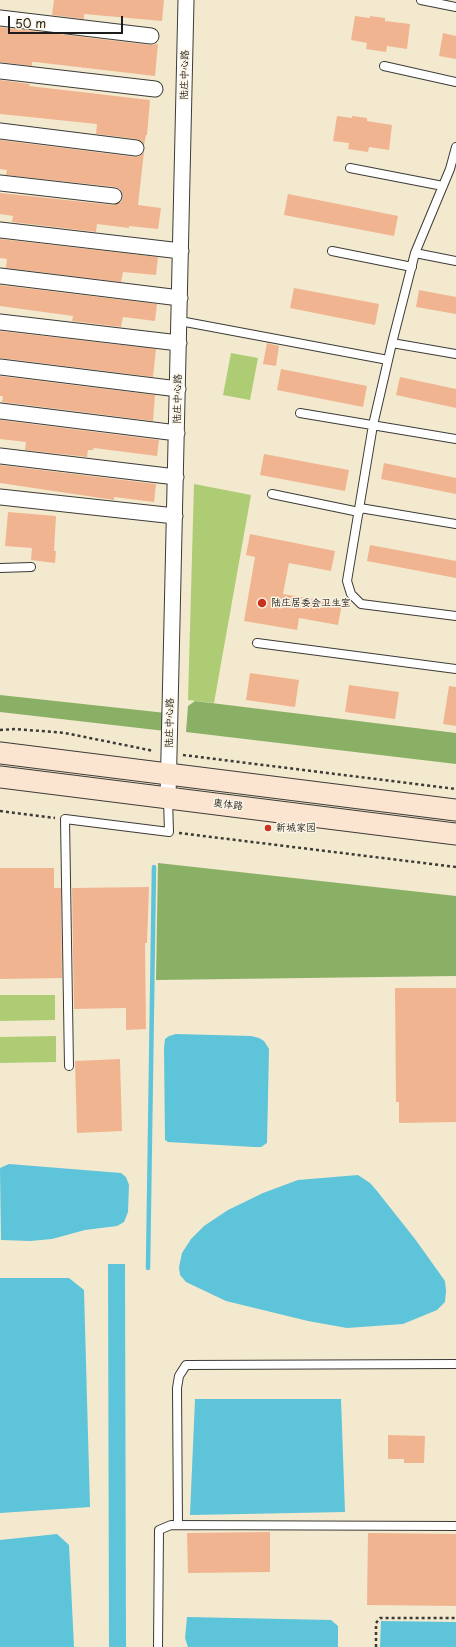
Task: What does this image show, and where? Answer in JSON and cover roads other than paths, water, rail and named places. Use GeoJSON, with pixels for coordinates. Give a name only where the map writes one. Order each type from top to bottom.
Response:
{"type":"FeatureCollection","features":[{"type":"Feature","properties":{"kind":"main road"},"geometry":{"type":"LineString","coordinates":[[0,754],[456,810]]}},
{"type":"Feature","properties":{"kind":"main road","name":"奥体路"},"geometry":{"type":"LineString","coordinates":[[0,777],[456,834]]}},
{"type":"Feature","properties":{"kind":"street","name":"陆庄中心路"},"geometry":{"type":"LineString","coordinates":[[168,798],[180,322],[186,0]]}},
{"type":"Feature","properties":{"kind":"street"},"geometry":{"type":"LineString","coordinates":[[0,18],[151,36]]}},
{"type":"Feature","properties":{"kind":"street"},"geometry":{"type":"LineString","coordinates":[[0,71],[155,89]]}},
{"type":"Feature","properties":{"kind":"street"},"geometry":{"type":"LineString","coordinates":[[0,131],[136,148]]}},
{"type":"Feature","properties":{"kind":"street"},"geometry":{"type":"LineString","coordinates":[[0,183],[114,196]]}},
{"type":"Feature","properties":{"kind":"street"},"geometry":{"type":"LineString","coordinates":[[0,230],[181,251]]}},
{"type":"Feature","properties":{"kind":"street"},"geometry":{"type":"LineString","coordinates":[[0,276],[180,298]]}},
{"type":"Feature","properties":{"kind":"street"},"geometry":{"type":"LineString","coordinates":[[0,322],[179,343]]}},
{"type":"Feature","properties":{"kind":"street"},"geometry":{"type":"LineString","coordinates":[[0,367],[178,389]]}},
{"type":"Feature","properties":{"kind":"street"},"geometry":{"type":"LineString","coordinates":[[0,411],[177,433]]}},
{"type":"Feature","properties":{"kind":"street"},"geometry":{"type":"LineString","coordinates":[[0,456],[176,477]]}},
{"type":"Feature","properties":{"kind":"street"},"geometry":{"type":"LineString","coordinates":[[0,497],[175,516]]}},
{"type":"Feature","properties":{"kind":"lane"},"geometry":{"type":"LineString","coordinates":[[421,0],[456,7]]}},
{"type":"Feature","properties":{"kind":"lane"},"geometry":{"type":"LineString","coordinates":[[384,66],[456,82]]}},
{"type":"Feature","properties":{"kind":"lane"},"geometry":{"type":"LineString","coordinates":[[456,147],[453,169],[443,186],[415,254],[392,343],[373,425],[347,581],[351,594],[361,604],[456,616]]}},
{"type":"Feature","properties":{"kind":"lane"},"geometry":{"type":"LineString","coordinates":[[350,168],[443,186]]}},
{"type":"Feature","properties":{"kind":"lane"},"geometry":{"type":"LineString","coordinates":[[332,251],[412,267]]}},
{"type":"Feature","properties":{"kind":"lane"},"geometry":{"type":"LineString","coordinates":[[415,254],[456,261]]}},
{"type":"Feature","properties":{"kind":"lane"},"geometry":{"type":"LineString","coordinates":[[180,322],[388,360]]}},
{"type":"Feature","properties":{"kind":"lane"},"geometry":{"type":"LineString","coordinates":[[392,343],[456,354]]}},
{"type":"Feature","properties":{"kind":"lane"},"geometry":{"type":"LineString","coordinates":[[300,414],[456,439]]}},
{"type":"Feature","properties":{"kind":"lane"},"geometry":{"type":"LineString","coordinates":[[272,494],[359,510],[456,524]]}},
{"type":"Feature","properties":{"kind":"lane"},"geometry":{"type":"LineString","coordinates":[[0,568],[31,567]]}},
{"type":"Feature","properties":{"kind":"lane"},"geometry":{"type":"LineString","coordinates":[[257,643],[456,669]]}},
{"type":"Feature","properties":{"kind":"lane"},"geometry":{"type":"LineString","coordinates":[[69,1066],[65,819],[168,832],[168,798]]}},
{"type":"Feature","properties":{"kind":"lane"},"geometry":{"type":"LineString","coordinates":[[178,1525],[177,1388],[178,1376],[186,1365],[456,1364]]}},
{"type":"Feature","properties":{"kind":"lane"},"geometry":{"type":"LineString","coordinates":[[158,1647],[159,1530],[171,1525],[456,1526]]}},
{"type":"Feature","properties":{"kind":"water"},"geometry":{"type":"Polygon","coordinates":[[[176,1034],[251,1036],[264,1041],[269,1049],[267,1143],[261,1147],[254,1147],[168,1142],[165,1140],[164,1048],[165,1039],[176,1034]]]}},
{"type":"Feature","properties":{"kind":"water"},"geometry":{"type":"Polygon","coordinates":[[[9,1164],[121,1173],[126,1177],[129,1185],[128,1212],[124,1222],[117,1226],[85,1230],[52,1239],[30,1241],[1,1240],[0,1168],[9,1164]]]}},
{"type":"Feature","properties":{"kind":"water"},"geometry":{"type":"Polygon","coordinates":[[[358,1175],[370,1183],[377,1191],[415,1239],[445,1281],[445,1302],[437,1310],[403,1324],[347,1328],[308,1321],[226,1301],[186,1282],[180,1275],[179,1267],[182,1253],[191,1239],[204,1226],[228,1210],[263,1193],[298,1180],[358,1175]]]}},
{"type":"Feature","properties":{"kind":"water"},"geometry":{"type":"Polygon","coordinates":[[[108,1264],[125,1264],[126,1647],[109,1647],[108,1264]]]}},
{"type":"Feature","properties":{"kind":"water"},"geometry":{"type":"Polygon","coordinates":[[[0,1278],[69,1278],[84,1290],[90,1507],[0,1513],[0,1278]]]}},
{"type":"Feature","properties":{"kind":"water"},"geometry":{"type":"Polygon","coordinates":[[[195,1399],[341,1399],[345,1512],[190,1515],[195,1399]]]}},
{"type":"Feature","properties":{"kind":"water"},"geometry":{"type":"Polygon","coordinates":[[[57,1534],[69,1545],[74,1647],[0,1647],[0,1540],[57,1534]]]}},
{"type":"Feature","properties":{"kind":"water"},"geometry":{"type":"Polygon","coordinates":[[[187,1617],[331,1620],[338,1626],[338,1647],[188,1647],[185,1638],[187,1617]]]}},
{"type":"Feature","properties":{"kind":"water"},"geometry":{"type":"Polygon","coordinates":[[[381,1621],[456,1622],[456,1647],[380,1647],[381,1621]]]}},
{"type":"Feature","properties":{"kind":"waterway"},"geometry":{"type":"LineString","coordinates":[[148,1268],[154,867]]}},
{"type":"Feature","properties":{"kind":"place","name":"陆庄居委会卫生室"},"geometry":{"type":"Point","coordinates":[262,603]}},
{"type":"Feature","properties":{"kind":"place","name":"新城家园"},"geometry":{"type":"Point","coordinates":[268,828]}}]}
